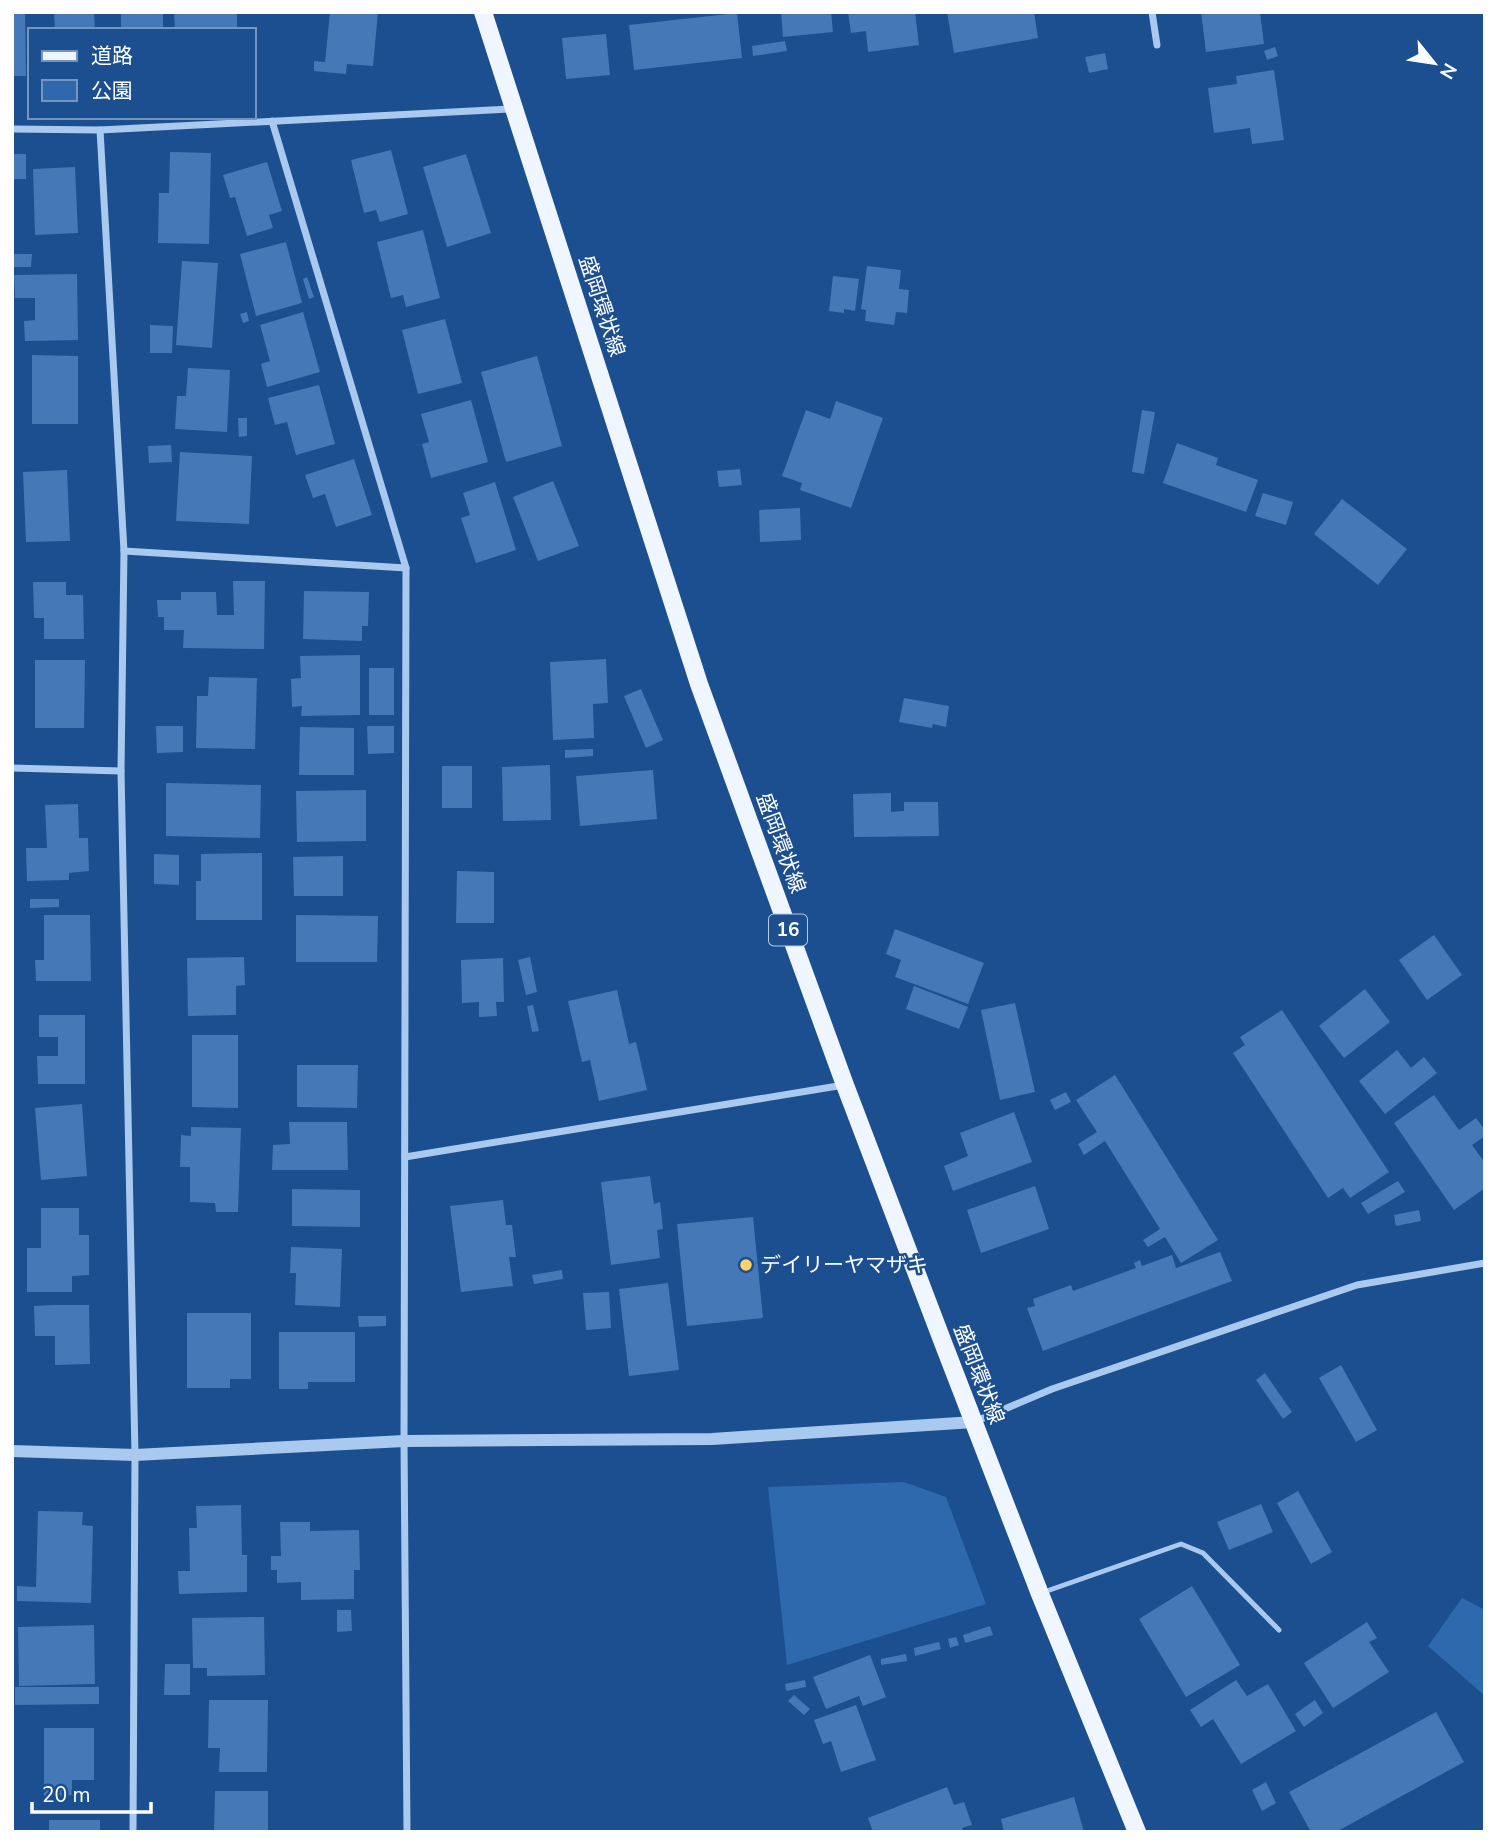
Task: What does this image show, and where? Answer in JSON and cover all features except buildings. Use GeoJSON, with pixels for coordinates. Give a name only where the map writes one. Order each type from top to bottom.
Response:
{"type":"FeatureCollection","features":[{"type":"Feature","properties":{"kind":"main road","name":"盛岡環状線"},"geometry":{"type":"LineString","coordinates":[[483,12],[699,684],[845,1085],[1040,1594],[1137,1832]]}},
{"type":"Feature","properties":{"kind":"street"},"geometry":{"type":"LineString","coordinates":[[1152,12],[1157,45]]}},
{"type":"Feature","properties":{"kind":"street"},"geometry":{"type":"LineString","coordinates":[[12,129],[100,130],[513,109]]}},
{"type":"Feature","properties":{"kind":"street"},"geometry":{"type":"LineString","coordinates":[[272,121],[405,568],[404,1441],[407,1832]]}},
{"type":"Feature","properties":{"kind":"street"},"geometry":{"type":"LineString","coordinates":[[100,130],[124,551],[121,771],[135,1455],[133,1832]]}},
{"type":"Feature","properties":{"kind":"street"},"geometry":{"type":"LineString","coordinates":[[124,551],[405,568]]}},
{"type":"Feature","properties":{"kind":"street"},"geometry":{"type":"LineString","coordinates":[[12,768],[121,771]]}},
{"type":"Feature","properties":{"kind":"street"},"geometry":{"type":"LineString","coordinates":[[405,1157],[845,1085]]}},
{"type":"Feature","properties":{"kind":"street"},"geometry":{"type":"LineString","coordinates":[[12,1451],[135,1455],[404,1441],[712,1439],[974,1422],[1052,1389],[1357,1285],[1485,1263]]}},
{"type":"Feature","properties":{"kind":"lane"},"geometry":{"type":"LineString","coordinates":[[1040,1594],[1181,1544],[1203,1553],[1279,1629]]}},
{"type":"Feature","properties":{"kind":"green space"},"geometry":{"type":"Polygon","coordinates":[[[904,1482],[946,1497],[986,1604],[787,1665],[768,1487],[904,1482]]]}},
{"type":"Feature","properties":{"kind":"green space"},"geometry":{"type":"Polygon","coordinates":[[[1462,1598],[1485,1610],[1485,1696],[1428,1646],[1462,1598]]]}},
{"type":"Feature","properties":{"kind":"place","name":"デイリーヤマザキ"},"geometry":{"type":"Point","coordinates":[746,1265]}}]}
